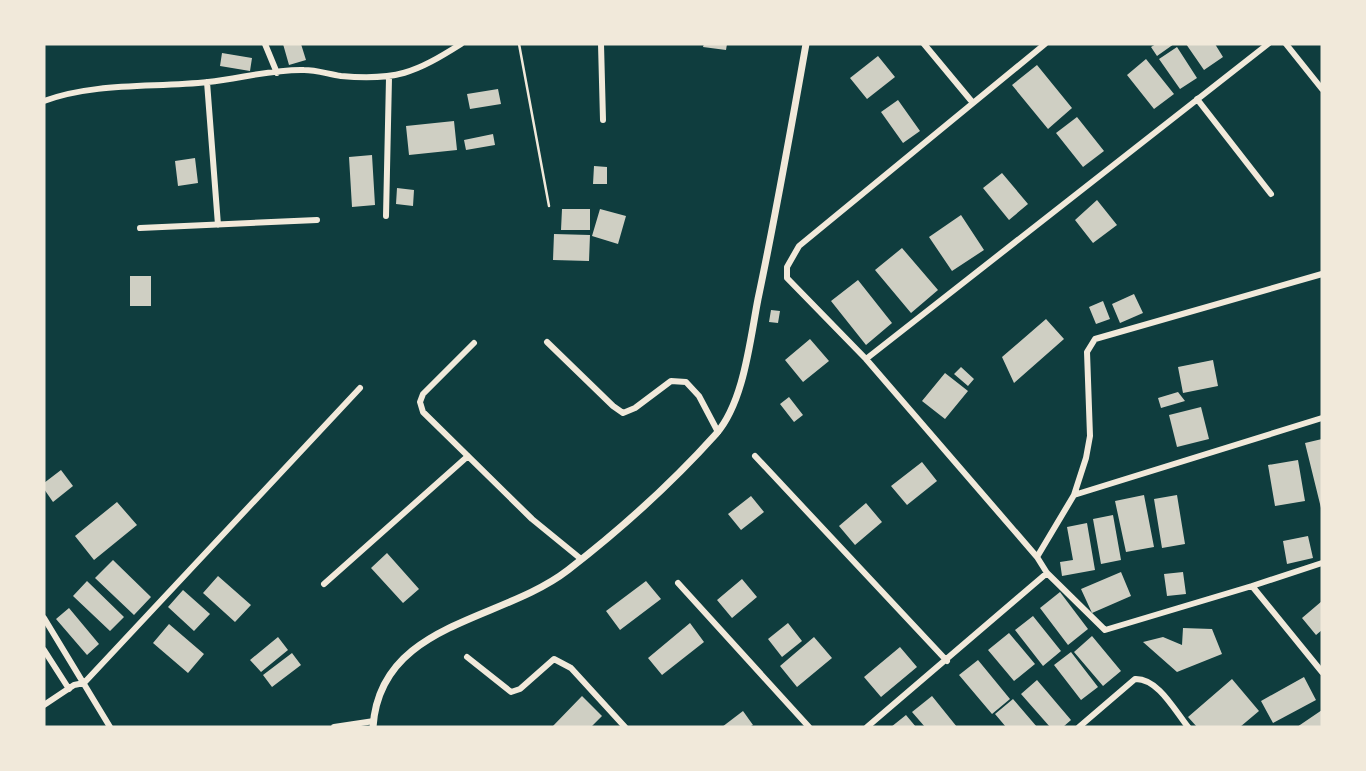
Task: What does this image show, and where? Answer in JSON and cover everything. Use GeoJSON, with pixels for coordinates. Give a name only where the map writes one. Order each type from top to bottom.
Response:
{"type":"FeatureCollection","features":[{"type":"Feature","properties":{"kind":"street"},"geometry":{"type":"LineString","coordinates":[[265,44],[277,73]]}},
{"type":"Feature","properties":{"kind":"street"},"geometry":{"type":"LineString","coordinates":[[44,101],[81,90],[207,82],[303,70],[339,76],[389,78],[424,66],[461,44]]}},
{"type":"Feature","properties":{"kind":"street"},"geometry":{"type":"LineString","coordinates":[[601,44],[603,120]]}},
{"type":"Feature","properties":{"kind":"street"},"geometry":{"type":"LineString","coordinates":[[334,727],[374,724],[378,695],[386,680],[405,658],[433,635],[533,592],[567,571],[652,500],[718,432],[728,416],[743,372],[775,221],[806,44]]}},
{"type":"Feature","properties":{"kind":"street"},"geometry":{"type":"LineString","coordinates":[[924,44],[973,103]]}},
{"type":"Feature","properties":{"kind":"street"},"geometry":{"type":"LineString","coordinates":[[1045,44],[799,246],[787,267],[788,278],[866,359],[1037,557],[1047,573],[1105,630],[1322,563]]}},
{"type":"Feature","properties":{"kind":"street"},"geometry":{"type":"LineString","coordinates":[[866,359],[1268,44]]}},
{"type":"Feature","properties":{"kind":"street"},"geometry":{"type":"LineString","coordinates":[[1286,44],[1322,89]]}},
{"type":"Feature","properties":{"kind":"street"},"geometry":{"type":"LineString","coordinates":[[386,216],[389,78]]}},
{"type":"Feature","properties":{"kind":"street"},"geometry":{"type":"LineString","coordinates":[[207,82],[218,225]]}},
{"type":"Feature","properties":{"kind":"street"},"geometry":{"type":"LineString","coordinates":[[1197,99],[1271,194]]}},
{"type":"Feature","properties":{"kind":"street"},"geometry":{"type":"LineString","coordinates":[[140,228],[317,219]]}},
{"type":"Feature","properties":{"kind":"street"},"geometry":{"type":"LineString","coordinates":[[1037,557],[1074,495],[1086,458],[1090,436],[1087,352],[1095,339],[1322,274]]}},
{"type":"Feature","properties":{"kind":"street"},"geometry":{"type":"LineString","coordinates":[[547,342],[623,413],[635,408],[671,381],[686,382],[699,396],[718,432]]}},
{"type":"Feature","properties":{"kind":"street"},"geometry":{"type":"LineString","coordinates":[[474,343],[423,394],[420,402],[423,412],[532,519],[581,559]]}},
{"type":"Feature","properties":{"kind":"street"},"geometry":{"type":"LineString","coordinates":[[44,705],[83,683],[360,388]]}},
{"type":"Feature","properties":{"kind":"street"},"geometry":{"type":"LineString","coordinates":[[1074,495],[1322,418]]}},
{"type":"Feature","properties":{"kind":"street"},"geometry":{"type":"LineString","coordinates":[[324,584],[468,456]]}},
{"type":"Feature","properties":{"kind":"street"},"geometry":{"type":"LineString","coordinates":[[755,456],[947,661]]}},
{"type":"Feature","properties":{"kind":"street"},"geometry":{"type":"LineString","coordinates":[[867,727],[1047,573]]}},
{"type":"Feature","properties":{"kind":"street"},"geometry":{"type":"LineString","coordinates":[[677,583],[809,727]]}},
{"type":"Feature","properties":{"kind":"street"},"geometry":{"type":"LineString","coordinates":[[1252,586],[1322,672]]}},
{"type":"Feature","properties":{"kind":"street"},"geometry":{"type":"LineString","coordinates":[[44,618],[110,727]]}},
{"type":"Feature","properties":{"kind":"street"},"geometry":{"type":"LineString","coordinates":[[44,650],[69,689]]}},
{"type":"Feature","properties":{"kind":"street"},"geometry":{"type":"LineString","coordinates":[[467,657],[511,692],[520,689],[554,659],[571,668],[625,727]]}},
{"type":"Feature","properties":{"kind":"street"},"geometry":{"type":"LineString","coordinates":[[1079,727],[1135,679],[1144,678],[1153,684],[1188,727]]}},
{"type":"Feature","properties":{"kind":"lane"},"geometry":{"type":"LineString","coordinates":[[519,44],[549,206]]}},
{"type":"Feature","properties":{"kind":"building"},"geometry":{"type":"Polygon","coordinates":[[[283,44],[301,44],[306,60],[289,65],[283,44]]]}},
{"type":"Feature","properties":{"kind":"building"},"geometry":{"type":"Polygon","coordinates":[[[704,44],[727,44],[726,50],[703,47],[704,44]]]}},
{"type":"Feature","properties":{"kind":"building"},"geometry":{"type":"Polygon","coordinates":[[[1156,44],[1174,44],[1157,56],[1151,47],[1156,44]]]}},
{"type":"Feature","properties":{"kind":"building"},"geometry":{"type":"Polygon","coordinates":[[[1186,44],[1215,44],[1223,57],[1204,70],[1186,44]]]}},
{"type":"Feature","properties":{"kind":"building"},"geometry":{"type":"Polygon","coordinates":[[[1177,47],[1197,78],[1180,89],[1159,59],[1177,47]]]}},
{"type":"Feature","properties":{"kind":"building"},"geometry":{"type":"Polygon","coordinates":[[[222,53],[252,58],[250,71],[220,66],[222,53]]]}},
{"type":"Feature","properties":{"kind":"building"},"geometry":{"type":"Polygon","coordinates":[[[878,56],[895,77],[867,99],[850,78],[878,56]]]}},
{"type":"Feature","properties":{"kind":"building"},"geometry":{"type":"Polygon","coordinates":[[[1146,59],[1174,94],[1154,109],[1127,75],[1146,59]]]}},
{"type":"Feature","properties":{"kind":"building"},"geometry":{"type":"Polygon","coordinates":[[[1037,65],[1072,108],[1048,129],[1012,85],[1037,65]]]}},
{"type":"Feature","properties":{"kind":"building"},"geometry":{"type":"Polygon","coordinates":[[[498,89],[501,104],[470,109],[467,94],[498,89]]]}},
{"type":"Feature","properties":{"kind":"building"},"geometry":{"type":"Polygon","coordinates":[[[898,100],[920,131],[903,143],[881,112],[898,100]]]}},
{"type":"Feature","properties":{"kind":"building"},"geometry":{"type":"Polygon","coordinates":[[[1077,117],[1104,151],[1083,167],[1056,133],[1077,117]]]}},
{"type":"Feature","properties":{"kind":"building"},"geometry":{"type":"Polygon","coordinates":[[[454,121],[457,150],[409,155],[406,126],[454,121]]]}},
{"type":"Feature","properties":{"kind":"building"},"geometry":{"type":"Polygon","coordinates":[[[493,134],[495,145],[466,150],[464,140],[493,134]]]}},
{"type":"Feature","properties":{"kind":"building"},"geometry":{"type":"Polygon","coordinates":[[[372,155],[375,205],[352,207],[349,157],[372,155]]]}},
{"type":"Feature","properties":{"kind":"building"},"geometry":{"type":"Polygon","coordinates":[[[195,158],[198,183],[178,186],[175,161],[195,158]]]}},
{"type":"Feature","properties":{"kind":"building"},"geometry":{"type":"Polygon","coordinates":[[[594,166],[607,167],[607,184],[593,184],[594,166]]]}},
{"type":"Feature","properties":{"kind":"building"},"geometry":{"type":"Polygon","coordinates":[[[1002,173],[1028,204],[1009,220],[983,188],[1002,173]]]}},
{"type":"Feature","properties":{"kind":"building"},"geometry":{"type":"Polygon","coordinates":[[[397,188],[414,190],[413,206],[396,204],[397,188]]]}},
{"type":"Feature","properties":{"kind":"building"},"geometry":{"type":"Polygon","coordinates":[[[1097,200],[1117,225],[1093,243],[1075,220],[1097,200]]]}},
{"type":"Feature","properties":{"kind":"building"},"geometry":{"type":"Polygon","coordinates":[[[562,209],[590,209],[590,230],[561,230],[562,209]]]}},
{"type":"Feature","properties":{"kind":"building"},"geometry":{"type":"Polygon","coordinates":[[[600,209],[626,216],[618,244],[592,236],[600,209]]]}},
{"type":"Feature","properties":{"kind":"building"},"geometry":{"type":"Polygon","coordinates":[[[961,215],[984,250],[952,271],[929,237],[961,215]]]}},
{"type":"Feature","properties":{"kind":"building"},"geometry":{"type":"Polygon","coordinates":[[[554,234],[590,235],[589,261],[553,260],[554,234]]]}},
{"type":"Feature","properties":{"kind":"building"},"geometry":{"type":"Polygon","coordinates":[[[902,248],[938,290],[911,313],[875,270],[902,248]]]}},
{"type":"Feature","properties":{"kind":"building"},"geometry":{"type":"Polygon","coordinates":[[[130,276],[151,276],[151,306],[130,306],[130,276]]]}},
{"type":"Feature","properties":{"kind":"building"},"geometry":{"type":"Polygon","coordinates":[[[858,280],[892,323],[866,345],[831,301],[858,280]]]}},
{"type":"Feature","properties":{"kind":"building"},"geometry":{"type":"Polygon","coordinates":[[[1134,294],[1143,313],[1120,323],[1112,304],[1134,294]]]}},
{"type":"Feature","properties":{"kind":"building"},"geometry":{"type":"Polygon","coordinates":[[[1103,301],[1110,319],[1096,324],[1089,307],[1103,301]]]}},
{"type":"Feature","properties":{"kind":"building"},"geometry":{"type":"Polygon","coordinates":[[[771,310],[780,311],[778,323],[769,322],[771,310]]]}},
{"type":"Feature","properties":{"kind":"building"},"geometry":{"type":"Polygon","coordinates":[[[1046,319],[1064,339],[1014,383],[1002,357],[1046,319]]]}},
{"type":"Feature","properties":{"kind":"building"},"geometry":{"type":"Polygon","coordinates":[[[810,339],[829,361],[803,382],[785,360],[810,339]]]}},
{"type":"Feature","properties":{"kind":"building"},"geometry":{"type":"Polygon","coordinates":[[[1213,360],[1218,386],[1183,393],[1178,367],[1213,360]]]}},
{"type":"Feature","properties":{"kind":"building"},"geometry":{"type":"Polygon","coordinates":[[[961,367],[974,379],[968,386],[954,374],[961,367]]]}},
{"type":"Feature","properties":{"kind":"building"},"geometry":{"type":"Polygon","coordinates":[[[945,373],[968,391],[945,419],[922,401],[945,373]]]}},
{"type":"Feature","properties":{"kind":"building"},"geometry":{"type":"Polygon","coordinates":[[[1178,392],[1185,401],[1161,408],[1158,398],[1178,392]]]}},
{"type":"Feature","properties":{"kind":"building"},"geometry":{"type":"Polygon","coordinates":[[[789,397],[803,415],[794,422],[780,404],[789,397]]]}},
{"type":"Feature","properties":{"kind":"building"},"geometry":{"type":"Polygon","coordinates":[[[1201,407],[1209,439],[1177,447],[1169,415],[1201,407]]]}},
{"type":"Feature","properties":{"kind":"building"},"geometry":{"type":"Polygon","coordinates":[[[1322,439],[1322,507],[1321,508],[1305,443],[1322,439]]]}},
{"type":"Feature","properties":{"kind":"building"},"geometry":{"type":"Polygon","coordinates":[[[1298,460],[1305,501],[1275,506],[1268,465],[1298,460]]]}},
{"type":"Feature","properties":{"kind":"building"},"geometry":{"type":"Polygon","coordinates":[[[922,462],[937,481],[907,505],[891,486],[922,462]]]}},
{"type":"Feature","properties":{"kind":"building"},"geometry":{"type":"Polygon","coordinates":[[[61,470],[73,486],[53,502],[44,489],[44,483],[61,470]]]}},
{"type":"Feature","properties":{"kind":"building"},"geometry":{"type":"Polygon","coordinates":[[[1144,495],[1154,547],[1126,552],[1115,501],[1144,495]]]}},
{"type":"Feature","properties":{"kind":"building"},"geometry":{"type":"Polygon","coordinates":[[[1177,495],[1185,544],[1162,548],[1154,499],[1177,495]]]}},
{"type":"Feature","properties":{"kind":"building"},"geometry":{"type":"Polygon","coordinates":[[[751,496],[764,512],[741,530],[728,514],[751,496]]]}},
{"type":"Feature","properties":{"kind":"building"},"geometry":{"type":"Polygon","coordinates":[[[117,502],[137,525],[94,560],[75,536],[117,502]]]}},
{"type":"Feature","properties":{"kind":"building"},"geometry":{"type":"Polygon","coordinates":[[[866,503],[882,522],[855,545],[839,526],[866,503]]]}},
{"type":"Feature","properties":{"kind":"building"},"geometry":{"type":"Polygon","coordinates":[[[1113,515],[1121,560],[1101,564],[1093,519],[1113,515]]]}},
{"type":"Feature","properties":{"kind":"building"},"geometry":{"type":"Polygon","coordinates":[[[1087,523],[1095,570],[1062,576],[1060,562],[1073,560],[1067,527],[1087,523]]]}},
{"type":"Feature","properties":{"kind":"building"},"geometry":{"type":"Polygon","coordinates":[[[1308,536],[1313,558],[1287,564],[1283,541],[1308,536]]]}},
{"type":"Feature","properties":{"kind":"building"},"geometry":{"type":"Polygon","coordinates":[[[387,553],[419,589],[403,603],[371,568],[387,553]]]}},
{"type":"Feature","properties":{"kind":"building"},"geometry":{"type":"Polygon","coordinates":[[[113,560],[151,597],[134,615],[95,578],[113,560]]]}},
{"type":"Feature","properties":{"kind":"building"},"geometry":{"type":"Polygon","coordinates":[[[1121,572],[1131,596],[1092,613],[1081,589],[1121,572]]]}},
{"type":"Feature","properties":{"kind":"building"},"geometry":{"type":"Polygon","coordinates":[[[1183,572],[1186,594],[1167,596],[1164,574],[1183,572]]]}},
{"type":"Feature","properties":{"kind":"building"},"geometry":{"type":"Polygon","coordinates":[[[218,576],[251,605],[235,622],[203,593],[218,576]]]}},
{"type":"Feature","properties":{"kind":"building"},"geometry":{"type":"Polygon","coordinates":[[[742,579],[757,597],[732,618],[717,600],[742,579]]]}},
{"type":"Feature","properties":{"kind":"building"},"geometry":{"type":"Polygon","coordinates":[[[87,581],[124,617],[110,631],[73,596],[87,581]]]}},
{"type":"Feature","properties":{"kind":"building"},"geometry":{"type":"Polygon","coordinates":[[[646,581],[661,599],[620,630],[606,611],[646,581]]]}},
{"type":"Feature","properties":{"kind":"building"},"geometry":{"type":"Polygon","coordinates":[[[183,590],[210,614],[194,631],[168,607],[183,590]]]}},
{"type":"Feature","properties":{"kind":"building"},"geometry":{"type":"Polygon","coordinates":[[[1060,592],[1088,629],[1068,645],[1040,608],[1060,592]]]}},
{"type":"Feature","properties":{"kind":"building"},"geometry":{"type":"Polygon","coordinates":[[[1322,601],[1322,630],[1316,635],[1302,618],[1322,601]]]}},
{"type":"Feature","properties":{"kind":"building"},"geometry":{"type":"Polygon","coordinates":[[[69,608],[99,644],[87,655],[56,619],[69,608]]]}},
{"type":"Feature","properties":{"kind":"building"},"geometry":{"type":"Polygon","coordinates":[[[1033,616],[1061,651],[1043,666],[1015,630],[1033,616]]]}},
{"type":"Feature","properties":{"kind":"building"},"geometry":{"type":"Polygon","coordinates":[[[690,623],[704,642],[662,675],[648,658],[690,623]]]}},
{"type":"Feature","properties":{"kind":"building"},"geometry":{"type":"Polygon","coordinates":[[[788,623],[802,641],[782,657],[768,639],[788,623]]]}},
{"type":"Feature","properties":{"kind":"building"},"geometry":{"type":"Polygon","coordinates":[[[169,624],[204,654],[188,673],[153,643],[169,624]]]}},
{"type":"Feature","properties":{"kind":"building"},"geometry":{"type":"Polygon","coordinates":[[[1183,628],[1212,629],[1222,654],[1177,672],[1143,642],[1163,637],[1182,645],[1183,628]]]}},
{"type":"Feature","properties":{"kind":"building"},"geometry":{"type":"Polygon","coordinates":[[[1009,633],[1035,664],[1014,681],[988,650],[1009,633]]]}},
{"type":"Feature","properties":{"kind":"building"},"geometry":{"type":"Polygon","coordinates":[[[1092,636],[1121,671],[1103,686],[1074,652],[1092,636]]]}},
{"type":"Feature","properties":{"kind":"building"},"geometry":{"type":"Polygon","coordinates":[[[278,637],[288,650],[261,672],[250,660],[278,637]]]}},
{"type":"Feature","properties":{"kind":"building"},"geometry":{"type":"Polygon","coordinates":[[[814,637],[832,658],[797,687],[780,666],[814,637]]]}},
{"type":"Feature","properties":{"kind":"building"},"geometry":{"type":"Polygon","coordinates":[[[900,647],[917,667],[881,697],[864,677],[900,647]]]}},
{"type":"Feature","properties":{"kind":"building"},"geometry":{"type":"Polygon","coordinates":[[[1071,652],[1098,687],[1081,700],[1054,665],[1071,652]]]}},
{"type":"Feature","properties":{"kind":"building"},"geometry":{"type":"Polygon","coordinates":[[[292,653],[301,665],[272,687],[263,675],[292,653]]]}},
{"type":"Feature","properties":{"kind":"building"},"geometry":{"type":"Polygon","coordinates":[[[978,660],[1010,699],[992,714],[959,675],[978,660]]]}},
{"type":"Feature","properties":{"kind":"building"},"geometry":{"type":"Polygon","coordinates":[[[1304,677],[1316,700],[1273,723],[1261,701],[1304,677]]]}},
{"type":"Feature","properties":{"kind":"building"},"geometry":{"type":"Polygon","coordinates":[[[1232,679],[1259,711],[1240,727],[1197,727],[1188,717],[1232,679]]]}},
{"type":"Feature","properties":{"kind":"building"},"geometry":{"type":"Polygon","coordinates":[[[1037,680],[1071,720],[1063,727],[1050,727],[1021,694],[1037,680]]]}},
{"type":"Feature","properties":{"kind":"building"},"geometry":{"type":"Polygon","coordinates":[[[582,696],[602,716],[591,727],[552,727],[582,696]]]}},
{"type":"Feature","properties":{"kind":"building"},"geometry":{"type":"Polygon","coordinates":[[[932,696],[957,727],[925,727],[912,712],[932,696]]]}},
{"type":"Feature","properties":{"kind":"building"},"geometry":{"type":"Polygon","coordinates":[[[1013,699],[1037,727],[1006,727],[995,714],[1013,699]]]}},
{"type":"Feature","properties":{"kind":"building"},"geometry":{"type":"Polygon","coordinates":[[[1322,710],[1322,727],[1297,727],[1322,710]]]}},
{"type":"Feature","properties":{"kind":"building"},"geometry":{"type":"Polygon","coordinates":[[[743,711],[753,725],[722,727],[743,711]]]}},
{"type":"Feature","properties":{"kind":"building"},"geometry":{"type":"Polygon","coordinates":[[[906,715],[916,727],[891,727],[906,715]]]}}]}
